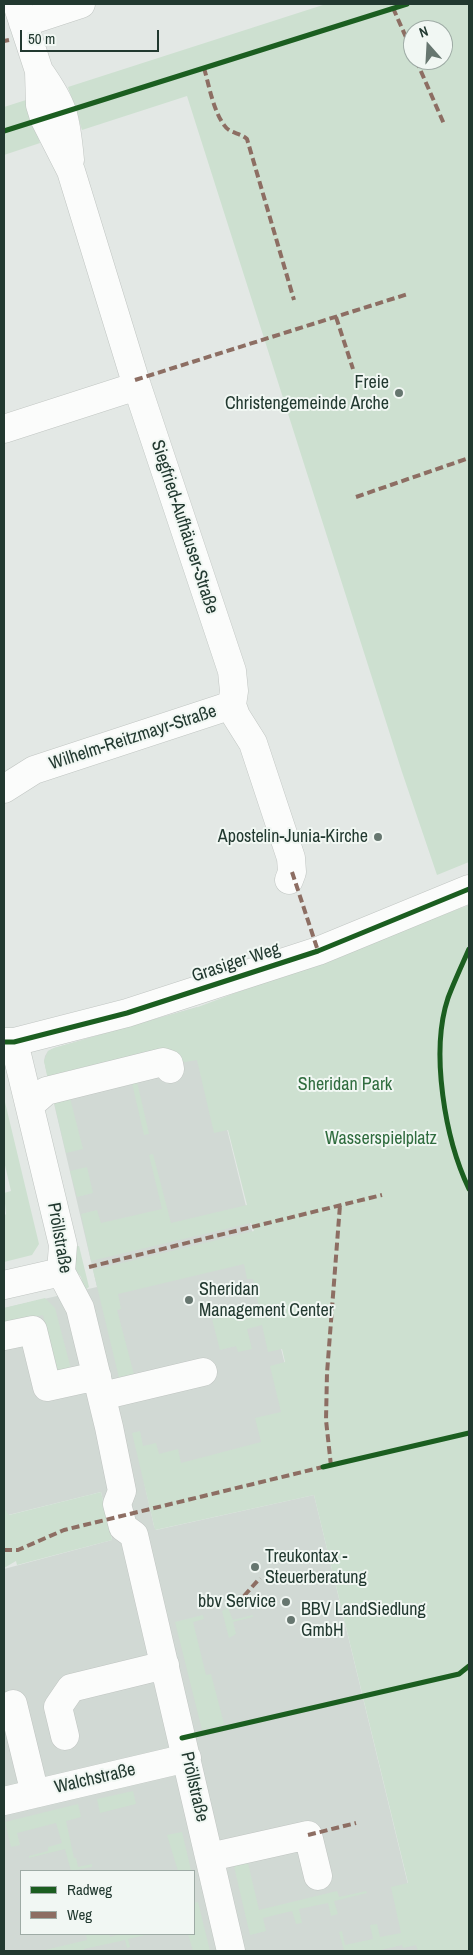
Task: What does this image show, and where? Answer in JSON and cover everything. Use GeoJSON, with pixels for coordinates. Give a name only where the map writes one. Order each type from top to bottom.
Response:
{"type":"FeatureCollection","features":[{"type":"Feature","properties":{"kind":"street"},"geometry":{"type":"LineString","coordinates":[[20,13],[81,4]]}},
{"type":"Feature","properties":{"kind":"street","name":"Siegfried-Aufhäuser-Straße"},"geometry":{"type":"LineString","coordinates":[[20,13],[39,71],[58,99],[67,125],[71,172],[137,386],[232,671],[234,691],[232,705],[236,716],[253,743],[291,858],[292,872],[289,880]]}},
{"type":"Feature","properties":{"kind":"street"},"geometry":{"type":"LineString","coordinates":[[4,429],[137,386]]}},
{"type":"Feature","properties":{"kind":"street","name":"Wilhelm-Reitzmayr-Straße"},"geometry":{"type":"LineString","coordinates":[[4,789],[34,770],[232,705]]}},
{"type":"Feature","properties":{"kind":"street","name":"Wilhelm-Reitzmayr-Straße"},"geometry":{"type":"LineString","coordinates":[[4,771],[34,770]]}},
{"type":"Feature","properties":{"kind":"street","name":"Grasiger Weg"},"geometry":{"type":"LineString","coordinates":[[9,1042],[127,1013],[318,951],[469,889]]}},
{"type":"Feature","properties":{"kind":"street","name":"Pröllstraße"},"geometry":{"type":"LineString","coordinates":[[9,1042],[30,1105],[63,1245],[61,1272],[80,1308],[100,1386],[122,1491],[134,1499],[140,1524],[134,1536],[187,1758],[207,1875],[231,1951]]}},
{"type":"Feature","properties":{"kind":"street"},"geometry":{"type":"LineString","coordinates":[[30,1105],[46,1091],[157,1063],[167,1062],[170,1069]]}},
{"type":"Feature","properties":{"kind":"street"},"geometry":{"type":"LineString","coordinates":[[4,1285],[61,1272]]}},
{"type":"Feature","properties":{"kind":"street"},"geometry":{"type":"LineString","coordinates":[[4,1336],[33,1330],[46,1387],[100,1386],[203,1372]]}},
{"type":"Feature","properties":{"kind":"street"},"geometry":{"type":"LineString","coordinates":[[65,1736],[58,1707],[72,1688],[165,1664]]}},
{"type":"Feature","properties":{"kind":"street"},"geometry":{"type":"LineString","coordinates":[[13,1704],[12,1733],[35,1794]]}},
{"type":"Feature","properties":{"kind":"street","name":"Walchstraße"},"geometry":{"type":"LineString","coordinates":[[4,1801],[187,1758]]}},
{"type":"Feature","properties":{"kind":"street"},"geometry":{"type":"LineString","coordinates":[[207,1875],[308,1835],[318,1876]]}},
{"type":"Feature","properties":{"kind":"shaded area"},"geometry":{"type":"Polygon","coordinates":[[[197,1007],[305,1446],[144,1482],[154,1526],[156,1530],[314,1495],[424,1951],[4,1951],[4,1569],[112,1540],[101,1492],[4,1516],[4,1308],[97,1287],[44,1061],[48,1051],[197,1007]]]}},
{"type":"Feature","properties":{"kind":"green space"},"geometry":{"type":"Polygon","coordinates":[[[326,4],[469,4],[469,862],[437,875],[402,772],[187,96],[82,130],[68,87],[326,4]]]}},
{"type":"Feature","properties":{"kind":"green space"},"geometry":{"type":"Polygon","coordinates":[[[26,100],[40,143],[4,155],[4,107],[26,100]]]}},
{"type":"Feature","properties":{"kind":"green space","name":"Sheridan Park"},"geometry":{"type":"Polygon","coordinates":[[[469,905],[469,1951],[418,1951],[416,1945],[403,1948],[402,1945],[377,1951],[344,1951],[339,1932],[342,1931],[345,1945],[373,1939],[370,1925],[377,1924],[380,1937],[401,1933],[391,1887],[408,1883],[314,1495],[155,1530],[132,1433],[140,1431],[143,1446],[156,1443],[159,1454],[178,1449],[181,1463],[261,1442],[255,1418],[281,1412],[270,1366],[285,1362],[282,1349],[268,1352],[262,1325],[247,1329],[252,1349],[238,1352],[236,1346],[220,1350],[212,1319],[259,1307],[253,1279],[247,1279],[244,1264],[118,1294],[121,1309],[117,1310],[136,1382],[121,1386],[93,1270],[254,1231],[251,1223],[91,1261],[81,1214],[97,1210],[101,1223],[162,1209],[149,1155],[153,1154],[171,1223],[247,1205],[228,1130],[214,1133],[197,1060],[49,1085],[44,1061],[48,1051],[54,1048],[198,1007],[469,905]]]}},
{"type":"Feature","properties":{"kind":"green space"},"geometry":{"type":"Polygon","coordinates":[[[136,1077],[149,1134],[144,1135],[131,1079],[136,1077]]]}},
{"type":"Feature","properties":{"kind":"green space"},"geometry":{"type":"Polygon","coordinates":[[[4,1098],[39,1244],[32,1255],[4,1262],[4,1216],[6,1214],[4,1193],[11,1191],[4,1161],[4,1098]]]}},
{"type":"Feature","properties":{"kind":"green space"},"geometry":{"type":"Polygon","coordinates":[[[70,1098],[83,1149],[66,1153],[54,1102],[70,1098]]]}},
{"type":"Feature","properties":{"kind":"green space"},"geometry":{"type":"Polygon","coordinates":[[[87,1167],[93,1193],[77,1197],[70,1171],[87,1167]]]}},
{"type":"Feature","properties":{"kind":"green space"},"geometry":{"type":"Polygon","coordinates":[[[79,1246],[89,1287],[84,1291],[81,1277],[71,1265],[73,1247],[79,1246]]]}},
{"type":"Feature","properties":{"kind":"green space"},"geometry":{"type":"Polygon","coordinates":[[[45,1298],[55,1308],[71,1369],[57,1371],[43,1315],[4,1324],[4,1308],[45,1298]]]}},
{"type":"Feature","properties":{"kind":"green space"},"geometry":{"type":"Polygon","coordinates":[[[101,1492],[112,1540],[17,1565],[16,1561],[4,1568],[4,1508],[9,1515],[101,1492]]]}},
{"type":"Feature","properties":{"kind":"green space"},"geometry":{"type":"Polygon","coordinates":[[[228,1608],[233,1620],[253,1615],[253,1617],[233,1622],[236,1634],[229,1638],[222,1611],[228,1608]]]}},
{"type":"Feature","properties":{"kind":"green space"},"geometry":{"type":"Polygon","coordinates":[[[203,1615],[204,1619],[193,1622],[206,1675],[211,1674],[224,1724],[202,1730],[175,1622],[203,1615]]]}},
{"type":"Feature","properties":{"kind":"green space"},"geometry":{"type":"Polygon","coordinates":[[[133,1791],[136,1804],[100,1813],[97,1799],[133,1791]]]}},
{"type":"Feature","properties":{"kind":"green space"},"geometry":{"type":"Polygon","coordinates":[[[78,1804],[81,1817],[66,1821],[74,1858],[76,1858],[78,1867],[92,1864],[92,1867],[71,1870],[65,1849],[29,1858],[29,1856],[48,1851],[48,1847],[62,1843],[56,1823],[17,1833],[20,1845],[11,1847],[5,1822],[78,1804]]]}},
{"type":"Feature","properties":{"kind":"green space"},"geometry":{"type":"Polygon","coordinates":[[[182,1832],[191,1870],[178,1870],[167,1835],[182,1832]]]}},
{"type":"Feature","properties":{"kind":"green space"},"geometry":{"type":"Polygon","coordinates":[[[260,1860],[248,1863],[259,1910],[337,1891],[339,1897],[366,1891],[367,1893],[334,1901],[338,1914],[331,1916],[328,1903],[299,1909],[302,1923],[296,1924],[292,1911],[263,1918],[266,1931],[250,1935],[233,1862],[260,1860]]]}},
{"type":"Feature","properties":{"kind":"green space"},"geometry":{"type":"Polygon","coordinates":[[[198,1902],[210,1951],[193,1951],[188,1935],[195,1935],[195,1903],[198,1902]]]}},
{"type":"Feature","properties":{"kind":"green space"},"geometry":{"type":"Polygon","coordinates":[[[86,1935],[109,1935],[110,1937],[117,1935],[146,1935],[128,1939],[130,1947],[127,1948],[125,1940],[84,1949],[85,1951],[41,1951],[87,1940],[86,1935]]]}},
{"type":"Feature","properties":{"kind":"marked path"},"geometry":{"type":"LineString","coordinates":[[393,8],[403,30]]}},
{"type":"Feature","properties":{"kind":"marked path"},"geometry":{"type":"LineString","coordinates":[[4,41],[9,40]]}},
{"type":"Feature","properties":{"kind":"marked path"},"geometry":{"type":"LineString","coordinates":[[204,68],[214,105],[220,119],[229,130],[247,139],[294,300]]}},
{"type":"Feature","properties":{"kind":"marked path"},"geometry":{"type":"LineString","coordinates":[[420,70],[444,124]]}},
{"type":"Feature","properties":{"kind":"marked path"},"geometry":{"type":"LineString","coordinates":[[135,380],[408,294]]}},
{"type":"Feature","properties":{"kind":"marked path"},"geometry":{"type":"LineString","coordinates":[[336,317],[353,369]]}},
{"type":"Feature","properties":{"kind":"marked path"},"geometry":{"type":"LineString","coordinates":[[356,497],[469,458]]}},
{"type":"Feature","properties":{"kind":"marked path"},"geometry":{"type":"LineString","coordinates":[[292,872],[318,951]]}},
{"type":"Feature","properties":{"kind":"marked path"},"geometry":{"type":"LineString","coordinates":[[89,1267],[382,1195]]}},
{"type":"Feature","properties":{"kind":"marked path"},"geometry":{"type":"LineString","coordinates":[[331,1466],[326,1420],[327,1373],[340,1205]]}},
{"type":"Feature","properties":{"kind":"marked path"},"geometry":{"type":"LineString","coordinates":[[4,1550],[18,1550],[64,1530],[327,1466]]}},
{"type":"Feature","properties":{"kind":"marked path"},"geometry":{"type":"LineString","coordinates":[[244,1596],[260,1578]]}},
{"type":"Feature","properties":{"kind":"marked path"},"geometry":{"type":"LineString","coordinates":[[308,1835],[356,1823]]}},
{"type":"Feature","properties":{"kind":"cycle path"},"geometry":{"type":"LineString","coordinates":[[4,131],[407,4]]}},
{"type":"Feature","properties":{"kind":"cycle path"},"geometry":{"type":"LineString","coordinates":[[4,1042],[14,1042],[127,1013],[318,951],[469,889]]}},
{"type":"Feature","properties":{"kind":"cycle path"},"geometry":{"type":"LineString","coordinates":[[469,949],[448,998],[440,1044],[440,1069],[447,1121],[460,1169],[469,1189]]}},
{"type":"Feature","properties":{"kind":"cycle path"},"geometry":{"type":"LineString","coordinates":[[323,1467],[469,1433]]}},
{"type":"Feature","properties":{"kind":"cycle path"},"geometry":{"type":"LineString","coordinates":[[182,1738],[459,1674],[469,1666]]}},
{"type":"Feature","properties":{"kind":"place","name":"Freie Christengemeinde Arche"},"geometry":{"type":"Point","coordinates":[399,393]}},
{"type":"Feature","properties":{"kind":"place","name":"Apostelin-Junia-Kirche"},"geometry":{"type":"Point","coordinates":[378,837]}},
{"type":"Feature","properties":{"kind":"place","name":"Sheridan Management Center"},"geometry":{"type":"Point","coordinates":[189,1300]}},
{"type":"Feature","properties":{"kind":"place","name":"Treukontax - Steuerberatung"},"geometry":{"type":"Point","coordinates":[255,1567]}},
{"type":"Feature","properties":{"kind":"place","name":"bbv Service"},"geometry":{"type":"Point","coordinates":[286,1602]}},
{"type":"Feature","properties":{"kind":"place","name":"BBV LandSiedlung GmbH"},"geometry":{"type":"Point","coordinates":[291,1620]}},
{"type":"Feature","properties":{"kind":"park label","name":"Wasserspielplatz"},"geometry":{"type":"Point","coordinates":[381,1139]}}]}
